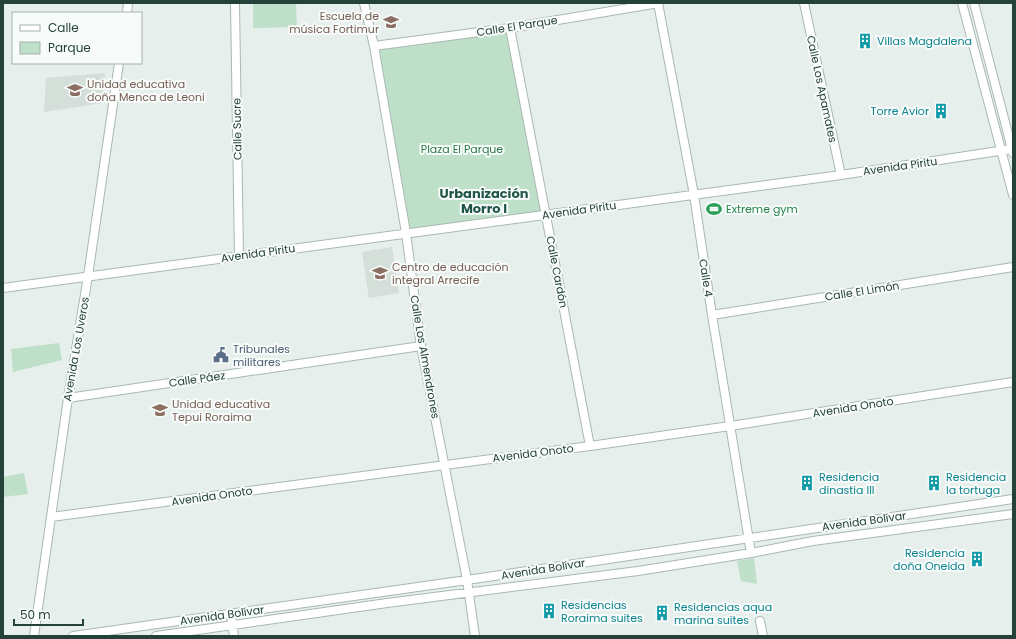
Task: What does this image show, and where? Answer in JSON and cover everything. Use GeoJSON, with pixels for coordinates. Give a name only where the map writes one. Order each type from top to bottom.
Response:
{"type":"FeatureCollection","features":[{"type":"Feature","properties":{"kind":"street","name":"Calle Sucre"},"geometry":{"type":"LineString","coordinates":[[235,3],[239,256]]}},
{"type":"Feature","properties":{"kind":"street","name":"Calle Los Almendrones"},"geometry":{"type":"LineString","coordinates":[[364,3],[374,46],[406,233],[421,346],[467,580],[475,636]]}},
{"type":"Feature","properties":{"kind":"street","name":"Calle El Parque"},"geometry":{"type":"LineString","coordinates":[[374,46],[510,28],[659,3]]}},
{"type":"Feature","properties":{"kind":"street","name":"Calle 4"},"geometry":{"type":"LineString","coordinates":[[659,3],[694,195],[751,553]]}},
{"type":"Feature","properties":{"kind":"street","name":"Calle Los Apamates"},"geometry":{"type":"LineString","coordinates":[[804,3],[841,175]]}},
{"type":"Feature","properties":{"kind":"street"},"geometry":{"type":"LineString","coordinates":[[962,3],[1013,195]]}},
{"type":"Feature","properties":{"kind":"street"},"geometry":{"type":"LineString","coordinates":[[974,3],[1013,151]]}},
{"type":"Feature","properties":{"kind":"street","name":"Calle Cardón"},"geometry":{"type":"LineString","coordinates":[[510,28],[590,446]]}},
{"type":"Feature","properties":{"kind":"street","name":"Avenida Los Uveros"},"geometry":{"type":"LineString","coordinates":[[34,636],[68,398],[88,276],[119,64]]}},
{"type":"Feature","properties":{"kind":"street","name":"Avenida Píritu"},"geometry":{"type":"LineString","coordinates":[[3,288],[841,175],[1002,151],[1013,151]]}},
{"type":"Feature","properties":{"kind":"street","name":"Calle El Limón"},"geometry":{"type":"LineString","coordinates":[[712,315],[1013,267]]}},
{"type":"Feature","properties":{"kind":"street","name":"Calle Páez"},"geometry":{"type":"LineString","coordinates":[[68,398],[421,346]]}},
{"type":"Feature","properties":{"kind":"street","name":"Avenida Onoto"},"geometry":{"type":"LineString","coordinates":[[52,517],[590,446],[1013,382]]}},
{"type":"Feature","properties":{"kind":"street","name":"Avenida Bolívar"},"geometry":{"type":"LineString","coordinates":[[73,636],[467,580],[1013,499]]}},
{"type":"Feature","properties":{"kind":"street","name":"Avenida Bolívar"},"geometry":{"type":"LineString","coordinates":[[156,636],[469,592],[638,571],[751,553],[813,541],[1013,514]]}},
{"type":"Feature","properties":{"kind":"street"},"geometry":{"type":"LineString","coordinates":[[230,614],[234,636]]}},
{"type":"Feature","properties":{"kind":"street"},"geometry":{"type":"LineString","coordinates":[[760,621],[763,636]]}},
{"type":"Feature","properties":{"kind":"shaded area","name":"Unidad educativa doña Menca de Leoni"},"geometry":{"type":"Polygon","coordinates":[[[105,73],[103,103],[44,112],[46,78],[105,73]]]}},
{"type":"Feature","properties":{"kind":"shaded area","name":"Centro de educación integral Arrecife"},"geometry":{"type":"Polygon","coordinates":[[[392,247],[399,293],[369,298],[362,252],[392,247]]]}},
{"type":"Feature","properties":{"kind":"green space"},"geometry":{"type":"Polygon","coordinates":[[[253,3],[296,3],[297,27],[253,28],[253,3]]]}},
{"type":"Feature","properties":{"kind":"green space","name":"Plaza El Parque"},"geometry":{"type":"Polygon","coordinates":[[[510,28],[546,215],[406,233],[374,46],[510,28]]]}},
{"type":"Feature","properties":{"kind":"green space"},"geometry":{"type":"Polygon","coordinates":[[[59,343],[62,360],[13,372],[11,349],[59,343]]]}},
{"type":"Feature","properties":{"kind":"green space"},"geometry":{"type":"Polygon","coordinates":[[[24,473],[28,494],[3,497],[3,477],[24,473]]]}},
{"type":"Feature","properties":{"kind":"green space"},"geometry":{"type":"Polygon","coordinates":[[[754,558],[757,584],[741,581],[737,561],[754,558]]]}},
{"type":"Feature","properties":{"kind":"place","name":"Escuela de música Fortimur"},"geometry":{"type":"Point","coordinates":[391,22]}},
{"type":"Feature","properties":{"kind":"place","name":"Villas Magdalena"},"geometry":{"type":"Point","coordinates":[865,41]}},
{"type":"Feature","properties":{"kind":"place","name":"Unidad educativa doña Menca de Leoni"},"geometry":{"type":"Point","coordinates":[75,90]}},
{"type":"Feature","properties":{"kind":"place","name":"Torre Avior"},"geometry":{"type":"Point","coordinates":[941,111]}},
{"type":"Feature","properties":{"kind":"place","name":"Extreme gym"},"geometry":{"type":"Point","coordinates":[714,209]}},
{"type":"Feature","properties":{"kind":"place","name":"Centro de educación integral Arrecife"},"geometry":{"type":"Point","coordinates":[380,273]}},
{"type":"Feature","properties":{"kind":"place","name":"Tribunales militares"},"geometry":{"type":"Point","coordinates":[221,355]}},
{"type":"Feature","properties":{"kind":"place","name":"Unidad educativa Tepui Roraima"},"geometry":{"type":"Point","coordinates":[160,410]}},
{"type":"Feature","properties":{"kind":"place","name":"Residencia dinastia III"},"geometry":{"type":"Point","coordinates":[807,483]}},
{"type":"Feature","properties":{"kind":"place","name":"Residencia la tortuga"},"geometry":{"type":"Point","coordinates":[934,483]}},
{"type":"Feature","properties":{"kind":"place","name":"Residencia doña Oneida"},"geometry":{"type":"Point","coordinates":[977,559]}},
{"type":"Feature","properties":{"kind":"place","name":"Residencias Roraima suites"},"geometry":{"type":"Point","coordinates":[549,611]}},
{"type":"Feature","properties":{"kind":"place","name":"Residencias aqua marina suites"},"geometry":{"type":"Point","coordinates":[662,613]}},
{"type":"Feature","properties":{"kind":"district","name":"Urbanización Morro I"},"geometry":{"type":"Point","coordinates":[484,200]}}]}
